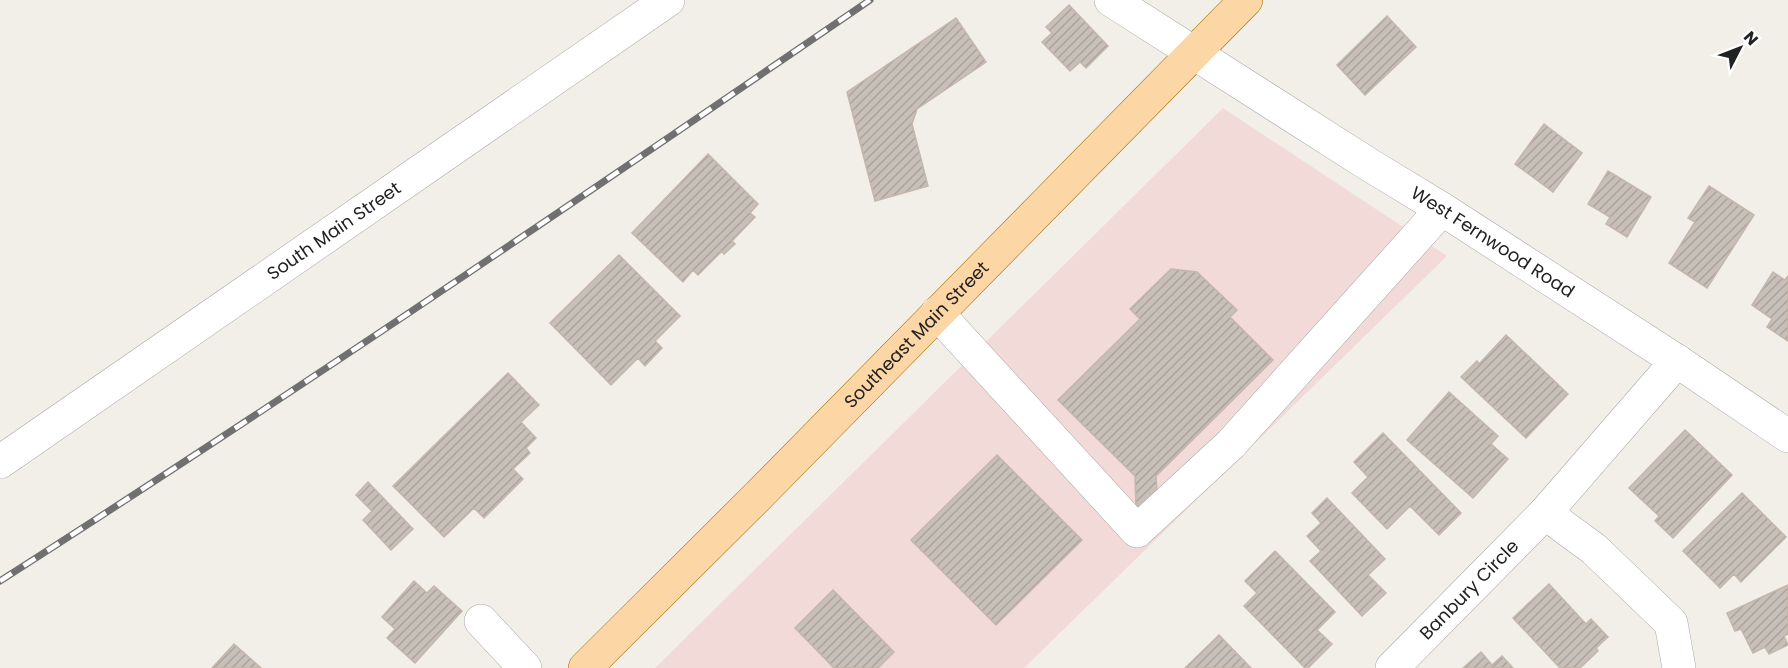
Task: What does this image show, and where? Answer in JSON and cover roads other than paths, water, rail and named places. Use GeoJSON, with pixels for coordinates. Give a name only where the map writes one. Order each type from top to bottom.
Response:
{"type":"FeatureCollection","features":[{"type":"Feature","properties":{"kind":"main road","name":"Southeast Main Street"},"geometry":{"type":"LineString","coordinates":[[585,668],[758,496],[1246,0]]}},
{"type":"Feature","properties":{"kind":"street","name":"South Main Street"},"geometry":{"type":"LineString","coordinates":[[0,462],[668,0]]}},
{"type":"Feature","properties":{"kind":"street","name":"West Fernwood Road"},"geometry":{"type":"LineString","coordinates":[[1111,0],[1442,209],[1677,361],[1788,436]]}},
{"type":"Feature","properties":{"kind":"street"},"geometry":{"type":"LineString","coordinates":[[937,313],[1137,531],[1231,444],[1442,209]]}},
{"type":"Feature","properties":{"kind":"street","name":"Banbury Circle"},"geometry":{"type":"LineString","coordinates":[[1392,668],[1545,513],[1677,361]]}},
{"type":"Feature","properties":{"kind":"street"},"geometry":{"type":"LineString","coordinates":[[1545,513],[1594,549],[1671,623],[1679,668]]}},
{"type":"Feature","properties":{"kind":"street"},"geometry":{"type":"LineString","coordinates":[[482,621],[525,668]]}},
{"type":"Feature","properties":{"kind":"railway"},"geometry":{"type":"LineString","coordinates":[[0,581],[329,366],[870,0]]}}]}
